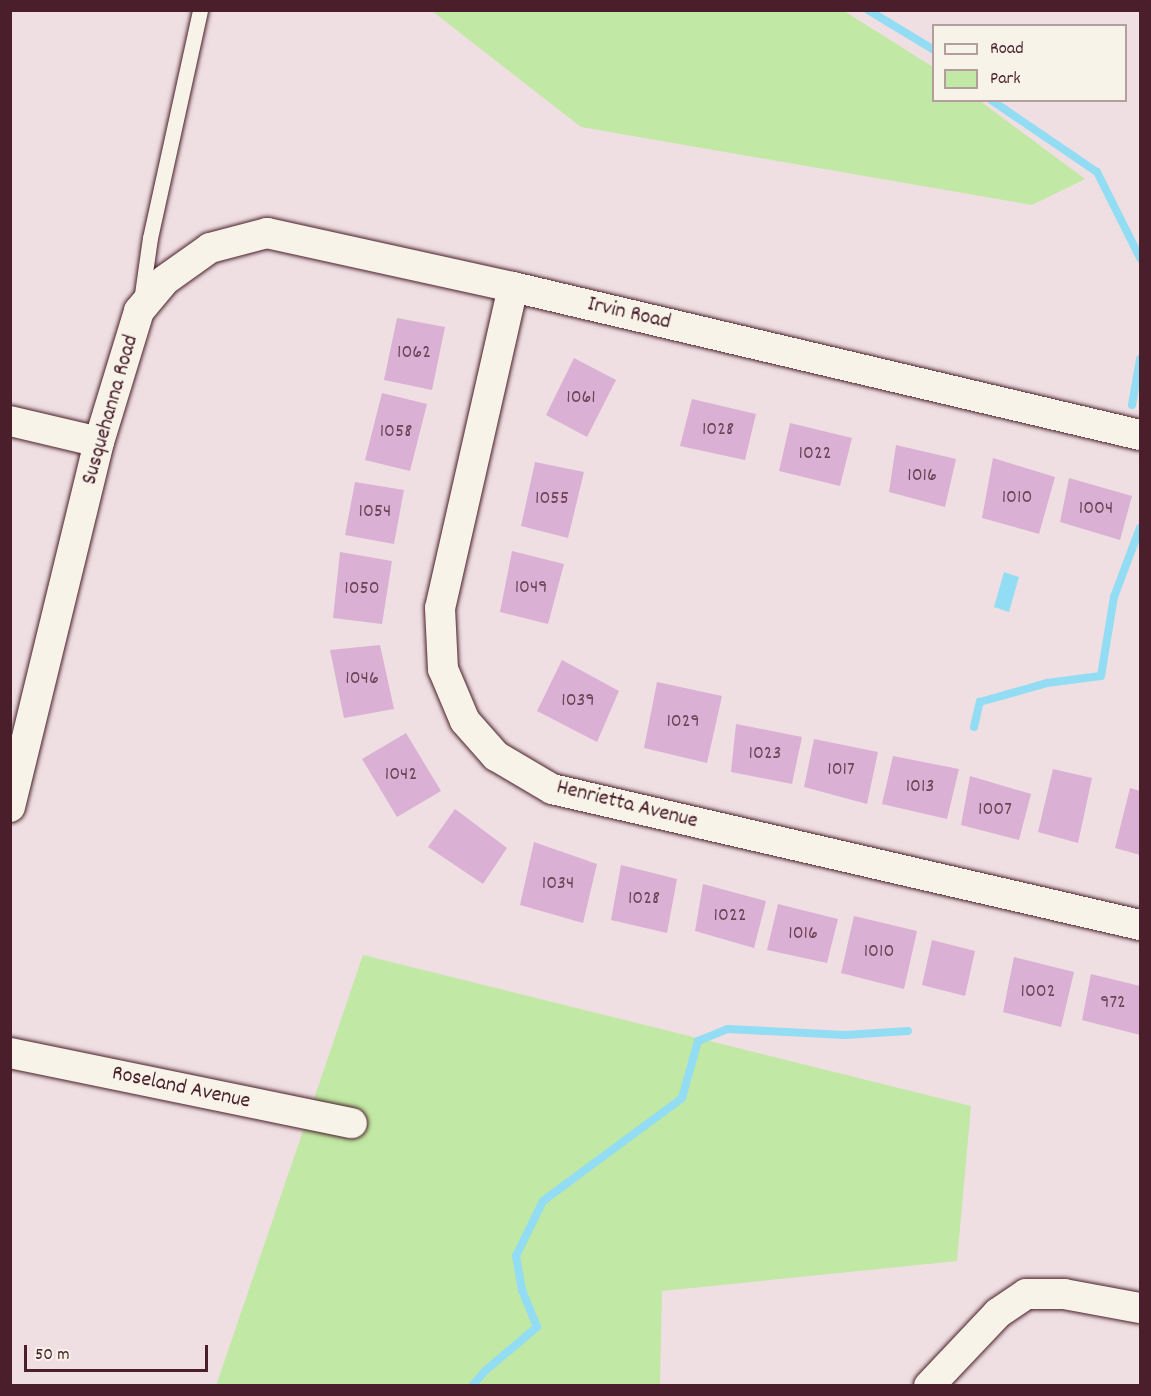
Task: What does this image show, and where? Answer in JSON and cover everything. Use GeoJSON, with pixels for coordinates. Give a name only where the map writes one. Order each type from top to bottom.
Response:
{"type":"FeatureCollection","features":[{"type":"Feature","properties":{"kind":"street","name":"Irvin Road"},"geometry":{"type":"LineString","coordinates":[[139,311],[165,280],[210,248],[267,233],[513,287],[1140,435]]}},
{"type":"Feature","properties":{"kind":"street","name":"Henrietta Avenue"},"geometry":{"type":"LineString","coordinates":[[513,287],[441,608],[443,669],[465,722],[496,756],[552,789],[1140,926]]}},
{"type":"Feature","properties":{"kind":"street","name":"Susquehanna Road"},"geometry":{"type":"LineString","coordinates":[[10,807],[99,442],[139,311]]}},
{"type":"Feature","properties":{"kind":"street"},"geometry":{"type":"LineString","coordinates":[[10,421],[99,442]]}},
{"type":"Feature","properties":{"kind":"street","name":"Roseland Avenue"},"geometry":{"type":"LineString","coordinates":[[10,1053],[352,1123]]}},
{"type":"Feature","properties":{"kind":"street"},"geometry":{"type":"LineString","coordinates":[[928,1386],[998,1313],[1026,1294],[1064,1294],[1140,1308]]}},
{"type":"Feature","properties":{"kind":"lane","name":"Susquehanna Road"},"geometry":{"type":"LineString","coordinates":[[139,311],[150,238],[200,10]]}},
{"type":"Feature","properties":{"kind":"green space"},"geometry":{"type":"Polygon","coordinates":[[[432,11],[844,11],[932,66],[932,102],[981,102],[1085,179],[1032,205],[581,127],[432,11]]]}},
{"type":"Feature","properties":{"kind":"green space"},"geometry":{"type":"Polygon","coordinates":[[[363,955],[971,1106],[957,1261],[662,1291],[660,1385],[216,1386],[363,955]]]}},
{"type":"Feature","properties":{"kind":"water"},"geometry":{"type":"Polygon","coordinates":[[[1004,572],[1019,577],[1009,612],[994,607],[1004,572]]]}},
{"type":"Feature","properties":{"kind":"building"},"geometry":{"type":"Polygon","coordinates":[[[397,318],[445,327],[432,390],[384,380],[397,318]]]}},
{"type":"Feature","properties":{"kind":"building"},"geometry":{"type":"Polygon","coordinates":[[[574,358],[616,380],[587,437],[546,415],[574,358]]]}},
{"type":"Feature","properties":{"kind":"building"},"geometry":{"type":"Polygon","coordinates":[[[382,393],[427,404],[410,471],[365,460],[382,393]]]}},
{"type":"Feature","properties":{"kind":"building"},"geometry":{"type":"Polygon","coordinates":[[[692,399],[756,414],[745,460],[680,446],[692,399]]]}},
{"type":"Feature","properties":{"kind":"building"},"geometry":{"type":"Polygon","coordinates":[[[790,423],[852,438],[840,486],[779,471],[790,423]]]}},
{"type":"Feature","properties":{"kind":"building"},"geometry":{"type":"Polygon","coordinates":[[[896,445],[956,459],[945,507],[889,492],[896,445]]]}},
{"type":"Feature","properties":{"kind":"building"},"geometry":{"type":"Polygon","coordinates":[[[993,458],[1055,477],[1039,534],[982,518],[993,458]]]}},
{"type":"Feature","properties":{"kind":"building"},"geometry":{"type":"Polygon","coordinates":[[[535,462],[584,472],[568,538],[521,526],[535,462]]]}},
{"type":"Feature","properties":{"kind":"building"},"geometry":{"type":"Polygon","coordinates":[[[1069,478],[1132,496],[1120,540],[1060,522],[1069,478]]]}},
{"type":"Feature","properties":{"kind":"building"},"geometry":{"type":"Polygon","coordinates":[[[355,482],[404,490],[394,544],[345,535],[355,482]]]}},
{"type":"Feature","properties":{"kind":"building"},"geometry":{"type":"Polygon","coordinates":[[[512,551],[564,564],[548,624],[500,612],[512,551]]]}},
{"type":"Feature","properties":{"kind":"building"},"geometry":{"type":"Polygon","coordinates":[[[340,552],[392,561],[382,624],[333,618],[340,552]]]}},
{"type":"Feature","properties":{"kind":"building"},"geometry":{"type":"Polygon","coordinates":[[[380,645],[394,709],[344,718],[330,650],[380,645]]]}},
{"type":"Feature","properties":{"kind":"building"},"geometry":{"type":"Polygon","coordinates":[[[562,660],[619,691],[597,742],[537,711],[562,660]]]}},
{"type":"Feature","properties":{"kind":"building"},"geometry":{"type":"Polygon","coordinates":[[[657,682],[722,696],[707,763],[644,748],[657,682]]]}},
{"type":"Feature","properties":{"kind":"building"},"geometry":{"type":"Polygon","coordinates":[[[736,724],[802,737],[792,784],[731,772],[736,724]]]}},
{"type":"Feature","properties":{"kind":"building"},"geometry":{"type":"Polygon","coordinates":[[[406,733],[441,791],[397,817],[362,759],[406,733]]]}},
{"type":"Feature","properties":{"kind":"building"},"geometry":{"type":"Polygon","coordinates":[[[814,739],[878,752],[867,804],[804,787],[814,739]]]}},
{"type":"Feature","properties":{"kind":"building"},"geometry":{"type":"Polygon","coordinates":[[[893,756],[959,769],[947,819],[882,804],[893,756]]]}},
{"type":"Feature","properties":{"kind":"building"},"geometry":{"type":"Polygon","coordinates":[[[1053,769],[1092,778],[1078,843],[1038,832],[1053,769]]]}},
{"type":"Feature","properties":{"kind":"building"},"geometry":{"type":"Polygon","coordinates":[[[970,776],[1031,794],[1019,840],[961,825],[970,776]]]}},
{"type":"Feature","properties":{"kind":"building"},"geometry":{"type":"Polygon","coordinates":[[[1130,788],[1140,791],[1140,855],[1115,848],[1130,788]]]}},
{"type":"Feature","properties":{"kind":"building"},"geometry":{"type":"Polygon","coordinates":[[[455,809],[507,848],[483,884],[428,847],[455,809]]]}},
{"type":"Feature","properties":{"kind":"building"},"geometry":{"type":"Polygon","coordinates":[[[534,842],[597,864],[583,923],[520,905],[534,842]]]}},
{"type":"Feature","properties":{"kind":"building"},"geometry":{"type":"Polygon","coordinates":[[[621,865],[677,879],[667,933],[611,920],[621,865]]]}},
{"type":"Feature","properties":{"kind":"building"},"geometry":{"type":"Polygon","coordinates":[[[703,884],[766,901],[754,948],[695,931],[703,884]]]}},
{"type":"Feature","properties":{"kind":"building"},"geometry":{"type":"Polygon","coordinates":[[[778,904],[838,919],[827,963],[767,950],[778,904]]]}},
{"type":"Feature","properties":{"kind":"building"},"geometry":{"type":"Polygon","coordinates":[[[854,916],[917,931],[904,989],[841,973],[854,916]]]}},
{"type":"Feature","properties":{"kind":"building"},"geometry":{"type":"Polygon","coordinates":[[[932,940],[975,951],[965,996],[922,985],[932,940]]]}},
{"type":"Feature","properties":{"kind":"building"},"geometry":{"type":"Polygon","coordinates":[[[1014,957],[1074,972],[1061,1027],[1003,1012],[1014,957]]]}},
{"type":"Feature","properties":{"kind":"building"},"geometry":{"type":"Polygon","coordinates":[[[1091,974],[1140,986],[1140,1035],[1082,1020],[1091,974]]]}},
{"type":"Feature","properties":{"kind":"waterway"},"geometry":{"type":"LineString","coordinates":[[868,10],[932,49]]}},
{"type":"Feature","properties":{"kind":"waterway"},"geometry":{"type":"LineString","coordinates":[[994,102],[1097,172],[1140,258]]}},
{"type":"Feature","properties":{"kind":"waterway"},"geometry":{"type":"LineString","coordinates":[[1132,405],[1140,359]]}},
{"type":"Feature","properties":{"kind":"waterway"},"geometry":{"type":"LineString","coordinates":[[974,727],[980,702],[1047,683],[1101,676],[1114,597],[1140,528]]}},
{"type":"Feature","properties":{"kind":"waterway"},"geometry":{"type":"LineString","coordinates":[[472,1386],[486,1370],[537,1327],[522,1290],[516,1256],[543,1201],[682,1098],[698,1041],[727,1029],[845,1035],[908,1031]]}}]}
